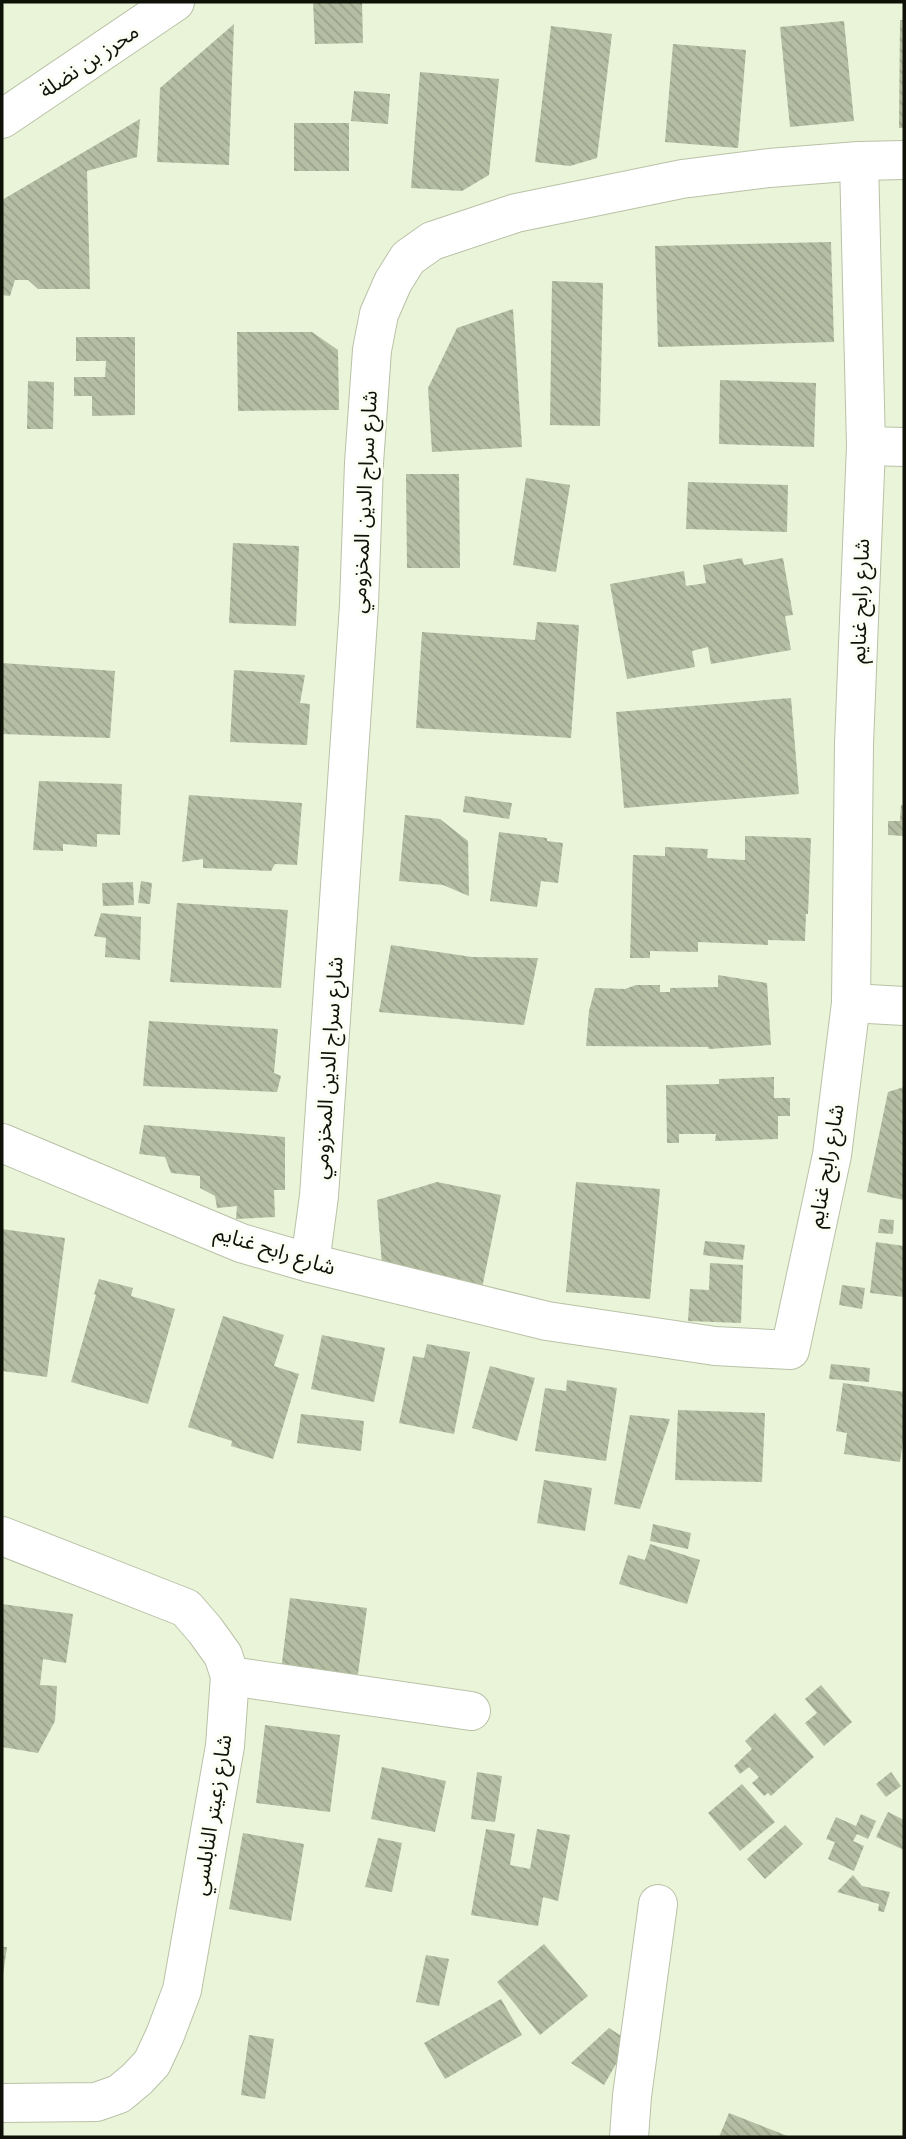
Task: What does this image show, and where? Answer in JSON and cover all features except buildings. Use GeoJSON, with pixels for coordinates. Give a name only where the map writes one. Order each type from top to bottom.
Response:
{"type":"FeatureCollection","features":[{"type":"Feature","properties":{"kind":"street","name":"محرز بن نضلة"},"geometry":{"type":"LineString","coordinates":[[2,119],[175,2]]}},
{"type":"Feature","properties":{"kind":"street","name":"شارع سراج الدين المخزومي"},"geometry":{"type":"LineString","coordinates":[[310,1263],[320,1182],[359,605],[364,463],[372,363],[379,314],[393,282],[408,258],[432,241],[516,214],[682,180],[769,168],[904,160]]}},
{"type":"Feature","properties":{"kind":"street","name":"شارع رابح غنايم"},"geometry":{"type":"LineString","coordinates":[[2,1143],[241,1243],[310,1263],[547,1321],[715,1346],[790,1350],[832,1155],[851,1003],[854,744],[866,446],[859,161]]}},
{"type":"Feature","properties":{"kind":"street"},"geometry":{"type":"LineString","coordinates":[[866,446],[904,447]]}},
{"type":"Feature","properties":{"kind":"street"},"geometry":{"type":"LineString","coordinates":[[851,1003],[904,1006]]}},
{"type":"Feature","properties":{"kind":"street","name":"شارع زعيتر النابلسي"},"geometry":{"type":"LineString","coordinates":[[2,1536],[186,1608],[223,1656],[230,1676],[225,1746],[182,1990],[152,2063],[119,2094],[96,2102],[2,2103]]}},
{"type":"Feature","properties":{"kind":"street"},"geometry":{"type":"LineString","coordinates":[[230,1676],[471,1710]]}},
{"type":"Feature","properties":{"kind":"street"},"geometry":{"type":"LineString","coordinates":[[629,2137],[658,1904]]}}]}
